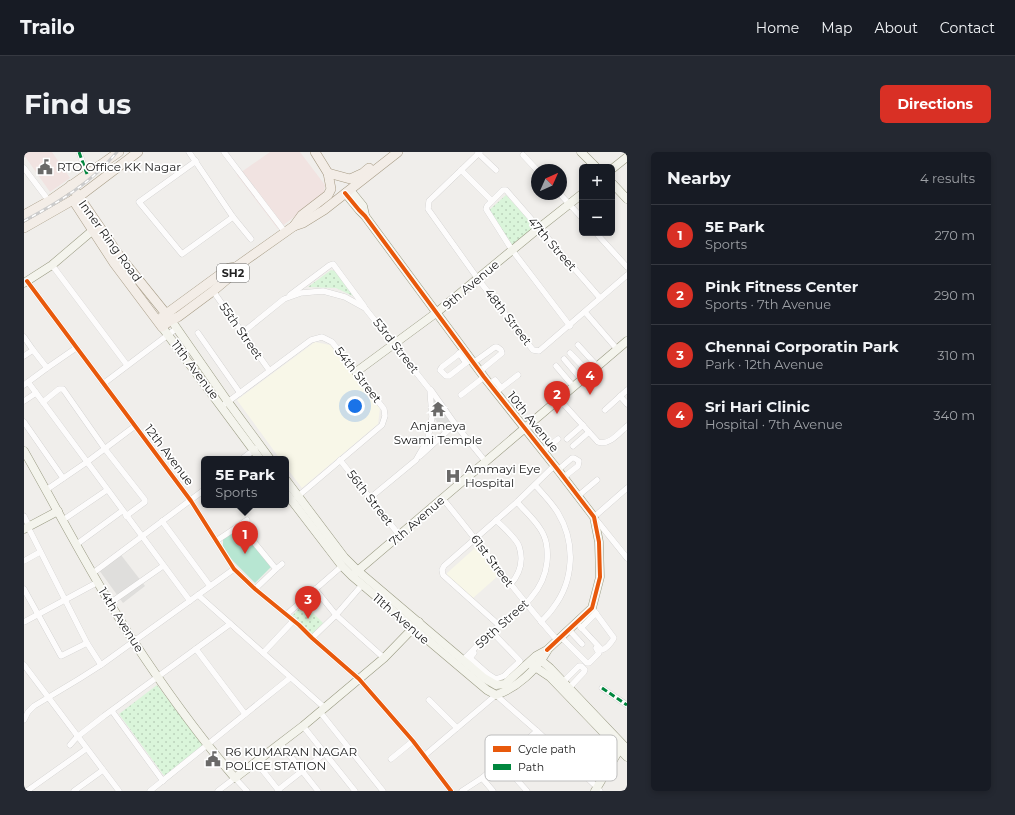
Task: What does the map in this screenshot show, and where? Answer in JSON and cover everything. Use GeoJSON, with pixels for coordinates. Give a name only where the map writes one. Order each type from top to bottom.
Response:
{"type":"FeatureCollection","features":[{"type":"Feature","properties":{"kind":"main road"},"geometry":{"type":"LineString","coordinates":[[24,215],[49,201],[119,152]]}},
{"type":"Feature","properties":{"kind":"main road"},"geometry":{"type":"LineString","coordinates":[[76,198],[138,152]]}},
{"type":"Feature","properties":{"kind":"main road"},"geometry":{"type":"LineString","coordinates":[[315,152],[328,174],[350,179],[363,173],[388,152]]}},
{"type":"Feature","properties":{"kind":"main road","name":"SH2"},"geometry":{"type":"LineString","coordinates":[[294,226],[303,223],[324,210],[398,152]]}},
{"type":"Feature","properties":{"kind":"main road","name":"SH2"},"geometry":{"type":"LineString","coordinates":[[163,327],[174,321],[213,291],[232,275],[236,267],[294,226],[302,215],[328,195],[331,189],[328,174]]}},
{"type":"Feature","properties":{"kind":"main road"},"geometry":{"type":"LineString","coordinates":[[71,185],[92,231],[117,260],[163,327]]}},
{"type":"Feature","properties":{"kind":"main road","name":"Inner Ring Road"},"geometry":{"type":"LineString","coordinates":[[24,228],[76,198],[117,260],[174,321]]}},
{"type":"Feature","properties":{"kind":"main road"},"geometry":{"type":"LineString","coordinates":[[174,321],[229,268],[236,267]]}},
{"type":"Feature","properties":{"kind":"street"},"geometry":{"type":"LineString","coordinates":[[79,152],[87,174]]}},
{"type":"Feature","properties":{"kind":"street"},"geometry":{"type":"LineString","coordinates":[[189,152],[233,217],[251,239]]}},
{"type":"Feature","properties":{"kind":"street"},"geometry":{"type":"LineString","coordinates":[[224,152],[286,232]]}},
{"type":"Feature","properties":{"kind":"street"},"geometry":{"type":"LineString","coordinates":[[496,170],[479,152],[461,170],[492,201],[486,209],[512,250],[570,326],[627,275]]}},
{"type":"Feature","properties":{"kind":"street"},"geometry":{"type":"LineString","coordinates":[[581,152],[593,164]]}},
{"type":"Feature","properties":{"kind":"street"},"geometry":{"type":"LineString","coordinates":[[523,155],[531,164]]}},
{"type":"Feature","properties":{"kind":"street"},"geometry":{"type":"LineString","coordinates":[[615,167],[627,157]]}},
{"type":"Feature","properties":{"kind":"street"},"geometry":{"type":"LineString","coordinates":[[196,161],[139,202],[182,254],[233,217]]}},
{"type":"Feature","properties":{"kind":"street"},"geometry":{"type":"LineString","coordinates":[[24,168],[49,201]]}},
{"type":"Feature","properties":{"kind":"street","name":"48th Street"},"geometry":{"type":"LineString","coordinates":[[461,170],[429,201],[428,209],[431,215],[533,350],[539,351],[570,326]]}},
{"type":"Feature","properties":{"kind":"street"},"geometry":{"type":"LineString","coordinates":[[615,186],[627,199]]}},
{"type":"Feature","properties":{"kind":"street","name":"47th Street"},"geometry":{"type":"LineString","coordinates":[[492,201],[505,189],[600,298]]}},
{"type":"Feature","properties":{"kind":"street","name":"10th Avenue"},"geometry":{"type":"LineString","coordinates":[[348,191],[363,206],[365,216],[436,313],[461,352],[490,384],[498,390],[524,428],[557,467],[594,517],[599,542],[600,577],[594,610]]}},
{"type":"Feature","properties":{"kind":"street","name":"9th Avenue"},"geometry":{"type":"LineString","coordinates":[[356,372],[436,313],[538,228],[579,196]]}},
{"type":"Feature","properties":{"kind":"street"},"geometry":{"type":"LineString","coordinates":[[565,200],[579,215]]}},
{"type":"Feature","properties":{"kind":"street"},"geometry":{"type":"LineString","coordinates":[[26,282],[52,265],[92,231]]}},
{"type":"Feature","properties":{"kind":"street"},"geometry":{"type":"LineString","coordinates":[[599,236],[627,267]]}},
{"type":"Feature","properties":{"kind":"street"},"geometry":{"type":"LineString","coordinates":[[284,299],[333,264],[365,308]]}},
{"type":"Feature","properties":{"kind":"street"},"geometry":{"type":"LineString","coordinates":[[52,265],[127,365]]}},
{"type":"Feature","properties":{"kind":"street","name":"12th Avenue"},"geometry":{"type":"LineString","coordinates":[[26,282],[191,501],[234,569],[255,589],[294,620],[312,638],[359,679],[413,742],[451,791]]}},
{"type":"Feature","properties":{"kind":"street","name":"55th Street"},"geometry":{"type":"LineString","coordinates":[[213,291],[269,370]]}},
{"type":"Feature","properties":{"kind":"street","name":"53rd Street"},"geometry":{"type":"LineString","coordinates":[[242,333],[284,299],[301,293],[323,291],[345,297],[365,308],[485,461]]}},
{"type":"Feature","properties":{"kind":"street"},"geometry":{"type":"LineString","coordinates":[[585,312],[617,350]]}},
{"type":"Feature","properties":{"kind":"street","name":"11th Avenue"},"geometry":{"type":"LineString","coordinates":[[174,321],[225,404]]}},
{"type":"Feature","properties":{"kind":"street"},"geometry":{"type":"LineString","coordinates":[[103,384],[127,365],[163,327]]}},
{"type":"Feature","properties":{"kind":"street","name":"11th Avenue"},"geometry":{"type":"LineString","coordinates":[[163,327],[225,404],[257,448],[266,456]]}},
{"type":"Feature","properties":{"kind":"street"},"geometry":{"type":"LineString","coordinates":[[198,333],[240,393]]}},
{"type":"Feature","properties":{"kind":"street"},"geometry":{"type":"LineString","coordinates":[[24,337],[46,368]]}},
{"type":"Feature","properties":{"kind":"street","name":"54th Street"},"geometry":{"type":"LineString","coordinates":[[225,404],[311,340],[322,337],[332,342],[384,409],[385,416],[382,425],[295,498]]}},
{"type":"Feature","properties":{"kind":"street","name":"7th Avenue"},"geometry":{"type":"LineString","coordinates":[[355,574],[485,461],[627,341]]}},
{"type":"Feature","properties":{"kind":"street"},"geometry":{"type":"LineString","coordinates":[[578,345],[598,366]]}},
{"type":"Feature","properties":{"kind":"street"},"geometry":{"type":"LineString","coordinates":[[461,352],[442,367],[440,370],[442,373],[449,376],[495,347],[498,347],[502,353],[461,395]]}},
{"type":"Feature","properties":{"kind":"street"},"geometry":{"type":"LineString","coordinates":[[76,348],[46,368],[26,384],[36,392],[141,537],[190,601]]}},
{"type":"Feature","properties":{"kind":"street"},"geometry":{"type":"LineString","coordinates":[[24,356],[33,350]]}},
{"type":"Feature","properties":{"kind":"street"},"geometry":{"type":"LineString","coordinates":[[570,353],[589,373]]}},
{"type":"Feature","properties":{"kind":"street"},"geometry":{"type":"LineString","coordinates":[[564,359],[581,379]]}},
{"type":"Feature","properties":{"kind":"street"},"geometry":{"type":"LineString","coordinates":[[556,366],[573,386]]}},
{"type":"Feature","properties":{"kind":"street"},"geometry":{"type":"LineString","coordinates":[[498,390],[518,375]]}},
{"type":"Feature","properties":{"kind":"street"},"geometry":{"type":"LineString","coordinates":[[43,402],[60,389],[63,389],[105,449],[145,500],[145,502],[124,513],[77,544]]}},
{"type":"Feature","properties":{"kind":"street"},"geometry":{"type":"LineString","coordinates":[[416,460],[428,439],[432,416],[430,390]]}},
{"type":"Feature","properties":{"kind":"street"},"geometry":{"type":"LineString","coordinates":[[605,410],[627,390]]}},
{"type":"Feature","properties":{"kind":"street"},"geometry":{"type":"LineString","coordinates":[[24,401],[36,392]]}},
{"type":"Feature","properties":{"kind":"street"},"geometry":{"type":"LineString","coordinates":[[620,396],[627,404]]}},
{"type":"Feature","properties":{"kind":"street"},"geometry":{"type":"LineString","coordinates":[[559,399],[598,442],[602,444],[609,442],[627,426]]}},
{"type":"Feature","properties":{"kind":"street"},"geometry":{"type":"LineString","coordinates":[[24,422],[63,478]]}},
{"type":"Feature","properties":{"kind":"street"},"geometry":{"type":"LineString","coordinates":[[370,498],[416,460],[455,424]]}},
{"type":"Feature","properties":{"kind":"street"},"geometry":{"type":"LineString","coordinates":[[567,439],[583,425]]}},
{"type":"Feature","properties":{"kind":"street"},"geometry":{"type":"LineString","coordinates":[[46,490],[135,426]]}},
{"type":"Feature","properties":{"kind":"street"},"geometry":{"type":"LineString","coordinates":[[573,446],[589,432]]}},
{"type":"Feature","properties":{"kind":"street"},"geometry":{"type":"LineString","coordinates":[[543,451],[558,439]]}},
{"type":"Feature","properties":{"kind":"street"},"geometry":{"type":"LineString","coordinates":[[246,456],[257,448]]}},
{"type":"Feature","properties":{"kind":"street","name":"11th Avenue"},"geometry":{"type":"LineString","coordinates":[[257,448],[259,456]]}},
{"type":"Feature","properties":{"kind":"street","name":"14th Avenue"},"geometry":{"type":"LineString","coordinates":[[24,450],[133,641],[207,745],[235,778]]}},
{"type":"Feature","properties":{"kind":"street"},"geometry":{"type":"LineString","coordinates":[[500,626],[442,573],[442,570],[444,566],[517,502],[535,484],[557,467],[572,458],[579,461],[578,466],[564,477]]}},
{"type":"Feature","properties":{"kind":"street","name":"56th Street"},"geometry":{"type":"LineString","coordinates":[[340,460],[400,536]]}},
{"type":"Feature","properties":{"kind":"street"},"geometry":{"type":"LineString","coordinates":[[578,496],[596,480]]}},
{"type":"Feature","properties":{"kind":"street"},"geometry":{"type":"LineString","coordinates":[[535,484],[558,512],[567,533],[571,553],[570,574],[561,596],[554,608],[540,622]]}},
{"type":"Feature","properties":{"kind":"street","name":"11th Avenue"},"geometry":{"type":"LineString","coordinates":[[289,486],[295,498],[342,566],[419,622],[463,660],[496,685],[505,684],[535,662]]}},
{"type":"Feature","properties":{"kind":"street"},"geometry":{"type":"LineString","coordinates":[[626,554],[594,517],[627,488]]}},
{"type":"Feature","properties":{"kind":"street"},"geometry":{"type":"LineString","coordinates":[[63,520],[107,490]]}},
{"type":"Feature","properties":{"kind":"street"},"geometry":{"type":"LineString","coordinates":[[93,573],[201,493]]}},
{"type":"Feature","properties":{"kind":"street","name":"11th Avenue"},"geometry":{"type":"LineString","coordinates":[[289,495],[295,498],[344,557],[362,585],[462,670],[487,690],[496,695],[508,691],[535,662],[560,639]]}},
{"type":"Feature","properties":{"kind":"street","name":"61st Street"},"geometry":{"type":"LineString","coordinates":[[443,499],[540,622],[587,663],[589,663],[599,653],[590,642]]}},
{"type":"Feature","properties":{"kind":"street","name":"59th Street"},"geometry":{"type":"LineString","coordinates":[[463,660],[493,631],[526,604],[541,585],[547,567],[548,550],[539,526],[517,502]]}},
{"type":"Feature","properties":{"kind":"street"},"geometry":{"type":"LineString","coordinates":[[27,527],[58,511]]}},
{"type":"Feature","properties":{"kind":"street"},"geometry":{"type":"LineString","coordinates":[[24,516],[27,527],[64,599],[87,643],[101,665]]}},
{"type":"Feature","properties":{"kind":"street"},"geometry":{"type":"LineString","coordinates":[[216,540],[247,520]]}},
{"type":"Feature","properties":{"kind":"street"},"geometry":{"type":"LineString","coordinates":[[496,520],[519,546],[521,561],[519,573],[510,585]]}},
{"type":"Feature","properties":{"kind":"street"},"geometry":{"type":"LineString","coordinates":[[162,522],[210,586]]}},
{"type":"Feature","properties":{"kind":"street"},"geometry":{"type":"LineString","coordinates":[[240,525],[276,569]]}},
{"type":"Feature","properties":{"kind":"street"},"geometry":{"type":"LineString","coordinates":[[24,561],[40,552]]}},
{"type":"Feature","properties":{"kind":"street"},"geometry":{"type":"LineString","coordinates":[[255,589],[282,564]]}},
{"type":"Feature","properties":{"kind":"street"},"geometry":{"type":"LineString","coordinates":[[110,603],[163,566]]}},
{"type":"Feature","properties":{"kind":"street"},"geometry":{"type":"LineString","coordinates":[[286,614],[342,566]]}},
{"type":"Feature","properties":{"kind":"street"},"geometry":{"type":"LineString","coordinates":[[24,720],[28,712],[34,706],[101,665],[234,569]]}},
{"type":"Feature","properties":{"kind":"street"},"geometry":{"type":"LineString","coordinates":[[24,621],[98,582]]}},
{"type":"Feature","properties":{"kind":"street"},"geometry":{"type":"LineString","coordinates":[[312,638],[336,615],[362,585]]}},
{"type":"Feature","properties":{"kind":"street"},"geometry":{"type":"LineString","coordinates":[[24,588],[61,656],[87,643]]}},
{"type":"Feature","properties":{"kind":"street"},"geometry":{"type":"LineString","coordinates":[[315,589],[336,615],[384,658]]}},
{"type":"Feature","properties":{"kind":"street"},"geometry":{"type":"LineString","coordinates":[[198,596],[263,653],[323,710],[383,791]]}},
{"type":"Feature","properties":{"kind":"street"},"geometry":{"type":"LineString","coordinates":[[560,639],[569,630],[579,625],[594,610],[614,638],[605,649],[602,650],[579,625]]}},
{"type":"Feature","properties":{"kind":"street"},"geometry":{"type":"LineString","coordinates":[[263,653],[294,620]]}},
{"type":"Feature","properties":{"kind":"street"},"geometry":{"type":"LineString","coordinates":[[218,791],[323,710],[384,658],[419,622]]}},
{"type":"Feature","properties":{"kind":"street"},"geometry":{"type":"LineString","coordinates":[[70,745],[77,737],[230,624]]}},
{"type":"Feature","properties":{"kind":"street"},"geometry":{"type":"LineString","coordinates":[[569,630],[582,644]]}},
{"type":"Feature","properties":{"kind":"street"},"geometry":{"type":"LineString","coordinates":[[493,631],[567,684],[615,735]]}},
{"type":"Feature","properties":{"kind":"street"},"geometry":{"type":"LineString","coordinates":[[493,633],[520,661],[504,676],[496,679],[486,676],[470,658],[493,633]]}},
{"type":"Feature","properties":{"kind":"street"},"geometry":{"type":"LineString","coordinates":[[196,649],[245,714]]}},
{"type":"Feature","properties":{"kind":"street"},"geometry":{"type":"LineString","coordinates":[[535,662],[613,735]]}},
{"type":"Feature","properties":{"kind":"street"},"geometry":{"type":"LineString","coordinates":[[24,665],[119,791]]}},
{"type":"Feature","properties":{"kind":"street"},"geometry":{"type":"LineString","coordinates":[[150,791],[290,678]]}},
{"type":"Feature","properties":{"kind":"street"},"geometry":{"type":"LineString","coordinates":[[602,688],[627,705]]}},
{"type":"Feature","properties":{"kind":"street"},"geometry":{"type":"LineString","coordinates":[[424,756],[496,695],[541,735]]}},
{"type":"Feature","properties":{"kind":"street"},"geometry":{"type":"LineString","coordinates":[[429,700],[457,728]]}},
{"type":"Feature","properties":{"kind":"street"},"geometry":{"type":"LineString","coordinates":[[112,711],[163,781]]}},
{"type":"Feature","properties":{"kind":"street"},"geometry":{"type":"LineString","coordinates":[[303,726],[355,791]]}},
{"type":"Feature","properties":{"kind":"street"},"geometry":{"type":"LineString","coordinates":[[532,735],[537,731]]}},
{"type":"Feature","properties":{"kind":"street"},"geometry":{"type":"LineString","coordinates":[[617,738],[624,745],[627,757]]}},
{"type":"Feature","properties":{"kind":"street"},"geometry":{"type":"LineString","coordinates":[[391,760],[413,742]]}},
{"type":"Feature","properties":{"kind":"street"},"geometry":{"type":"LineString","coordinates":[[280,743],[318,791]]}},
{"type":"Feature","properties":{"kind":"street"},"geometry":{"type":"LineString","coordinates":[[617,757],[624,745]]}},
{"type":"Feature","properties":{"kind":"street"},"geometry":{"type":"LineString","coordinates":[[28,791],[86,748]]}},
{"type":"Feature","properties":{"kind":"street"},"geometry":{"type":"LineString","coordinates":[[256,762],[278,790],[325,753]]}},
{"type":"Feature","properties":{"kind":"street"},"geometry":{"type":"LineString","coordinates":[[74,791],[103,770]]}},
{"type":"Feature","properties":{"kind":"street"},"geometry":{"type":"LineString","coordinates":[[462,791],[485,775]]}},
{"type":"Feature","properties":{"kind":"street"},"geometry":{"type":"LineString","coordinates":[[235,778],[247,791]]}},
{"type":"Feature","properties":{"kind":"street"},"geometry":{"type":"LineString","coordinates":[[482,778],[493,791]]}},
{"type":"Feature","properties":{"kind":"street"},"geometry":{"type":"LineString","coordinates":[[517,781],[526,791]]}},
{"type":"Feature","properties":{"kind":"street"},"geometry":{"type":"LineString","coordinates":[[589,781],[598,790],[603,781]]}},
{"type":"Feature","properties":{"kind":"shaded area"},"geometry":{"type":"Polygon","coordinates":[[[24,152],[52,152],[70,178],[50,192],[24,155],[24,152]]]}},
{"type":"Feature","properties":{"kind":"shaded area"},"geometry":{"type":"Polygon","coordinates":[[[270,152],[300,152],[325,185],[324,192],[321,197],[278,229],[237,175],[270,152]]]}},
{"type":"Feature","properties":{"kind":"shaded area"},"geometry":{"type":"Polygon","coordinates":[[[315,342],[330,345],[380,408],[378,424],[302,488],[289,471],[289,456],[278,456],[237,400],[315,342]]]}},
{"type":"Feature","properties":{"kind":"shaded area","name":"Anjaneya Swami Temple"},"geometry":{"type":"Polygon","coordinates":[[[432,398],[434,398],[452,423],[444,431],[434,418],[432,398]]]}},
{"type":"Feature","properties":{"kind":"shaded area"},"geometry":{"type":"Polygon","coordinates":[[[476,547],[498,576],[472,599],[446,576],[447,573],[476,547]]]}},
{"type":"Feature","properties":{"kind":"shaded area"},"geometry":{"type":"Polygon","coordinates":[[[121,555],[145,586],[123,603],[99,570],[121,555]]]}},
{"type":"Feature","properties":{"kind":"green space"},"geometry":{"type":"Polygon","coordinates":[[[506,195],[537,229],[513,249],[486,213],[506,195]]]}},
{"type":"Feature","properties":{"kind":"green space"},"geometry":{"type":"Polygon","coordinates":[[[331,270],[335,271],[355,297],[336,288],[308,287],[331,270]]]}},
{"type":"Feature","properties":{"kind":"green space"},"geometry":{"type":"Polygon","coordinates":[[[242,528],[272,566],[255,583],[233,561],[223,548],[223,539],[242,528]]]}},
{"type":"Feature","properties":{"kind":"green space"},"geometry":{"type":"Polygon","coordinates":[[[304,604],[323,623],[311,635],[292,616],[304,604]]]}},
{"type":"Feature","properties":{"kind":"green space"},"geometry":{"type":"Polygon","coordinates":[[[157,685],[204,747],[165,777],[119,714],[157,685]]]}},
{"type":"Feature","properties":{"kind":"railway"},"geometry":{"type":"LineString","coordinates":[[24,221],[50,207],[74,191],[96,173],[117,152]]}},
{"type":"Feature","properties":{"kind":"marked path"},"geometry":{"type":"LineString","coordinates":[[79,152],[87,174]]}},
{"type":"Feature","properties":{"kind":"marked path"},"geometry":{"type":"LineString","coordinates":[[602,688],[627,705]]}},
{"type":"Feature","properties":{"kind":"cycle path"},"geometry":{"type":"LineString","coordinates":[[345,193],[365,216],[484,377],[594,517],[599,542],[600,577],[592,608],[547,650]]}},
{"type":"Feature","properties":{"kind":"cycle path"},"geometry":{"type":"LineString","coordinates":[[27,281],[191,501],[234,569],[359,679],[413,741],[451,791]]}},
{"type":"Feature","properties":{"kind":"place","name":"RTO Office KK Nagar"},"geometry":{"type":"Point","coordinates":[45,167]}},
{"type":"Feature","properties":{"kind":"place","name":"Sri Hari Clinic"},"geometry":{"type":"Point","coordinates":[590,395]}},
{"type":"Feature","properties":{"kind":"place","name":"Anjaneya Swami Temple"},"geometry":{"type":"Point","coordinates":[438,409]}},
{"type":"Feature","properties":{"kind":"place","name":"Pink Fitness Center"},"geometry":{"type":"Point","coordinates":[557,414]}},
{"type":"Feature","properties":{"kind":"place","name":"Ammayi Eye Hospital"},"geometry":{"type":"Point","coordinates":[453,476]}},
{"type":"Feature","properties":{"kind":"place","name":"5E Park"},"geometry":{"type":"Point","coordinates":[245,554]}},
{"type":"Feature","properties":{"kind":"place","name":"Chennai Corporatin Park"},"geometry":{"type":"Point","coordinates":[308,619]}},
{"type":"Feature","properties":{"kind":"place","name":"R6 KUMARAN NAGAR POLICE STATION"},"geometry":{"type":"Point","coordinates":[213,759]}}]}
